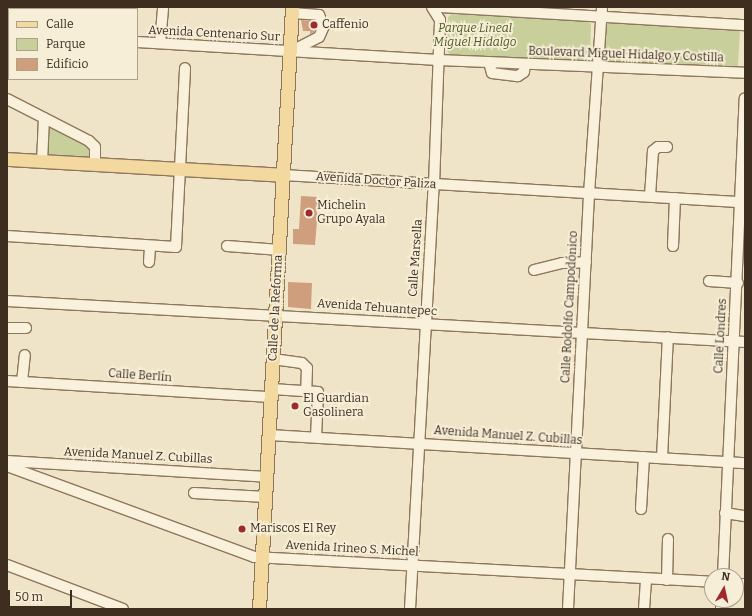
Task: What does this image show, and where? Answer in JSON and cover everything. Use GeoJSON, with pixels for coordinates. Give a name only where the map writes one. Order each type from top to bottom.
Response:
{"type":"FeatureCollection","features":[{"type":"Feature","properties":{"kind":"main road","name":"Calle de la Reforma"},"geometry":{"type":"LineString","coordinates":[[259,609],[270,435],[292,10]]}},
{"type":"Feature","properties":{"kind":"main road","name":"Avenida Doctor Paliza"},"geometry":{"type":"LineString","coordinates":[[7,159],[284,175]]}},
{"type":"Feature","properties":{"kind":"street"},"geometry":{"type":"LineString","coordinates":[[160,43],[163,7]]}},
{"type":"Feature","properties":{"kind":"street","name":"Calle Marsella"},"geometry":{"type":"LineString","coordinates":[[410,609],[434,185],[440,20],[432,7]]}},
{"type":"Feature","properties":{"kind":"street"},"geometry":{"type":"LineString","coordinates":[[440,7],[511,9],[601,18],[745,25]]}},
{"type":"Feature","properties":{"kind":"street","name":"Calle Rodolfo Campodónico"},"geometry":{"type":"LineString","coordinates":[[568,609],[568,576],[576,453],[589,194],[602,7]]}},
{"type":"Feature","properties":{"kind":"street"},"geometry":{"type":"LineString","coordinates":[[290,51],[319,37],[324,26],[323,19],[319,15],[292,10]]}},
{"type":"Feature","properties":{"kind":"street","name":"Avenida Centenario Sur"},"geometry":{"type":"LineString","coordinates":[[138,42],[290,51]]}},
{"type":"Feature","properties":{"kind":"street","name":"Boulevard Miguel Hidalgo y Costilla"},"geometry":{"type":"LineString","coordinates":[[290,51],[438,60],[745,73]]}},
{"type":"Feature","properties":{"kind":"street"},"geometry":{"type":"LineString","coordinates":[[7,236],[176,247],[185,68]]}},
{"type":"Feature","properties":{"kind":"street","name":"Calle Londres"},"geometry":{"type":"LineString","coordinates":[[723,568],[727,462],[734,341],[740,276],[745,98]]}},
{"type":"Feature","properties":{"kind":"street"},"geometry":{"type":"LineString","coordinates":[[7,99],[93,144],[96,151],[95,165]]}},
{"type":"Feature","properties":{"kind":"street"},"geometry":{"type":"LineString","coordinates":[[42,162],[44,118]]}},
{"type":"Feature","properties":{"kind":"street"},"geometry":{"type":"LineString","coordinates":[[650,196],[653,151],[658,147],[667,147]]}},
{"type":"Feature","properties":{"kind":"street","name":"Avenida Doctor Paliza"},"geometry":{"type":"LineString","coordinates":[[284,175],[743,202]]}},
{"type":"Feature","properties":{"kind":"street"},"geometry":{"type":"LineString","coordinates":[[673,246],[675,198]]}},
{"type":"Feature","properties":{"kind":"street"},"geometry":{"type":"LineString","coordinates":[[149,262],[150,246]]}},
{"type":"Feature","properties":{"kind":"street"},"geometry":{"type":"LineString","coordinates":[[227,246],[280,250]]}},
{"type":"Feature","properties":{"kind":"street"},"geometry":{"type":"LineString","coordinates":[[534,270],[562,263],[586,262]]}},
{"type":"Feature","properties":{"kind":"street"},"geometry":{"type":"LineString","coordinates":[[709,281],[740,276]]}},
{"type":"Feature","properties":{"kind":"street","name":"Avenida Tehuantepec"},"geometry":{"type":"LineString","coordinates":[[7,301],[745,342]]}},
{"type":"Feature","properties":{"kind":"street"},"geometry":{"type":"LineString","coordinates":[[7,328],[26,328]]}},
{"type":"Feature","properties":{"kind":"street"},"geometry":{"type":"LineString","coordinates":[[662,458],[668,337]]}},
{"type":"Feature","properties":{"kind":"street"},"geometry":{"type":"LineString","coordinates":[[22,382],[25,355]]}},
{"type":"Feature","properties":{"kind":"street"},"geometry":{"type":"LineString","coordinates":[[273,359],[302,363],[307,368],[306,391],[318,392],[316,437]]}},
{"type":"Feature","properties":{"kind":"street","name":"Calle Berlín"},"geometry":{"type":"LineString","coordinates":[[7,381],[272,393],[306,391]]}},
{"type":"Feature","properties":{"kind":"street","name":"Avenida Manuel Z. Cubillas"},"geometry":{"type":"LineString","coordinates":[[270,435],[745,462]]}},
{"type":"Feature","properties":{"kind":"street"},"geometry":{"type":"LineString","coordinates":[[641,510],[644,457]]}},
{"type":"Feature","properties":{"kind":"street","name":"Avenida Manuel Z. Cubillas"},"geometry":{"type":"LineString","coordinates":[[7,461],[267,477]]}},
{"type":"Feature","properties":{"kind":"street","name":"Avenida Irineo S. Michel"},"geometry":{"type":"LineString","coordinates":[[7,466],[245,554],[262,558],[568,576],[704,582]]}},
{"type":"Feature","properties":{"kind":"street"},"geometry":{"type":"LineString","coordinates":[[194,493],[266,497]]}},
{"type":"Feature","properties":{"kind":"street"},"geometry":{"type":"LineString","coordinates":[[725,513],[745,516]]}},
{"type":"Feature","properties":{"kind":"street"},"geometry":{"type":"LineString","coordinates":[[667,580],[668,539]]}},
{"type":"Feature","properties":{"kind":"street"},"geometry":{"type":"LineString","coordinates":[[7,565],[123,609]]}},
{"type":"Feature","properties":{"kind":"street"},"geometry":{"type":"LineString","coordinates":[[644,609],[646,579]]}},
{"type":"Feature","properties":{"kind":"green space","name":"Parque Lineal Miguel Hidalgo"},"geometry":{"type":"Polygon","coordinates":[[[452,14],[588,21],[591,24],[590,58],[587,61],[451,56],[447,51],[448,17],[452,14]]]}},
{"type":"Feature","properties":{"kind":"green space"},"geometry":{"type":"Polygon","coordinates":[[[609,22],[737,28],[740,31],[738,65],[736,68],[609,62],[605,59],[606,25],[609,22]]]}},
{"type":"Feature","properties":{"kind":"green space"},"geometry":{"type":"Polygon","coordinates":[[[50,126],[88,143],[92,159],[46,155],[50,126]]]}},
{"type":"Feature","properties":{"kind":"building"},"geometry":{"type":"Polygon","coordinates":[[[301,20],[315,21],[317,26],[314,32],[310,34],[310,31],[303,31],[301,20]]]}},
{"type":"Feature","properties":{"kind":"building","name":"Michelin Grupo Ayala"},"geometry":{"type":"Polygon","coordinates":[[[301,196],[319,197],[315,245],[293,244],[293,229],[299,229],[301,196]]]}},
{"type":"Feature","properties":{"kind":"building"},"geometry":{"type":"Polygon","coordinates":[[[288,282],[312,283],[311,309],[288,307],[288,282]]]}},
{"type":"Feature","properties":{"kind":"place","name":"Caffenio"},"geometry":{"type":"Point","coordinates":[314,25]}},
{"type":"Feature","properties":{"kind":"place","name":"Michelin Grupo Ayala"},"geometry":{"type":"Point","coordinates":[309,213]}},
{"type":"Feature","properties":{"kind":"place","name":"El Guardian Gasolinera"},"geometry":{"type":"Point","coordinates":[295,406]}},
{"type":"Feature","properties":{"kind":"place","name":"Mariscos El Rey"},"geometry":{"type":"Point","coordinates":[242,529]}}]}
